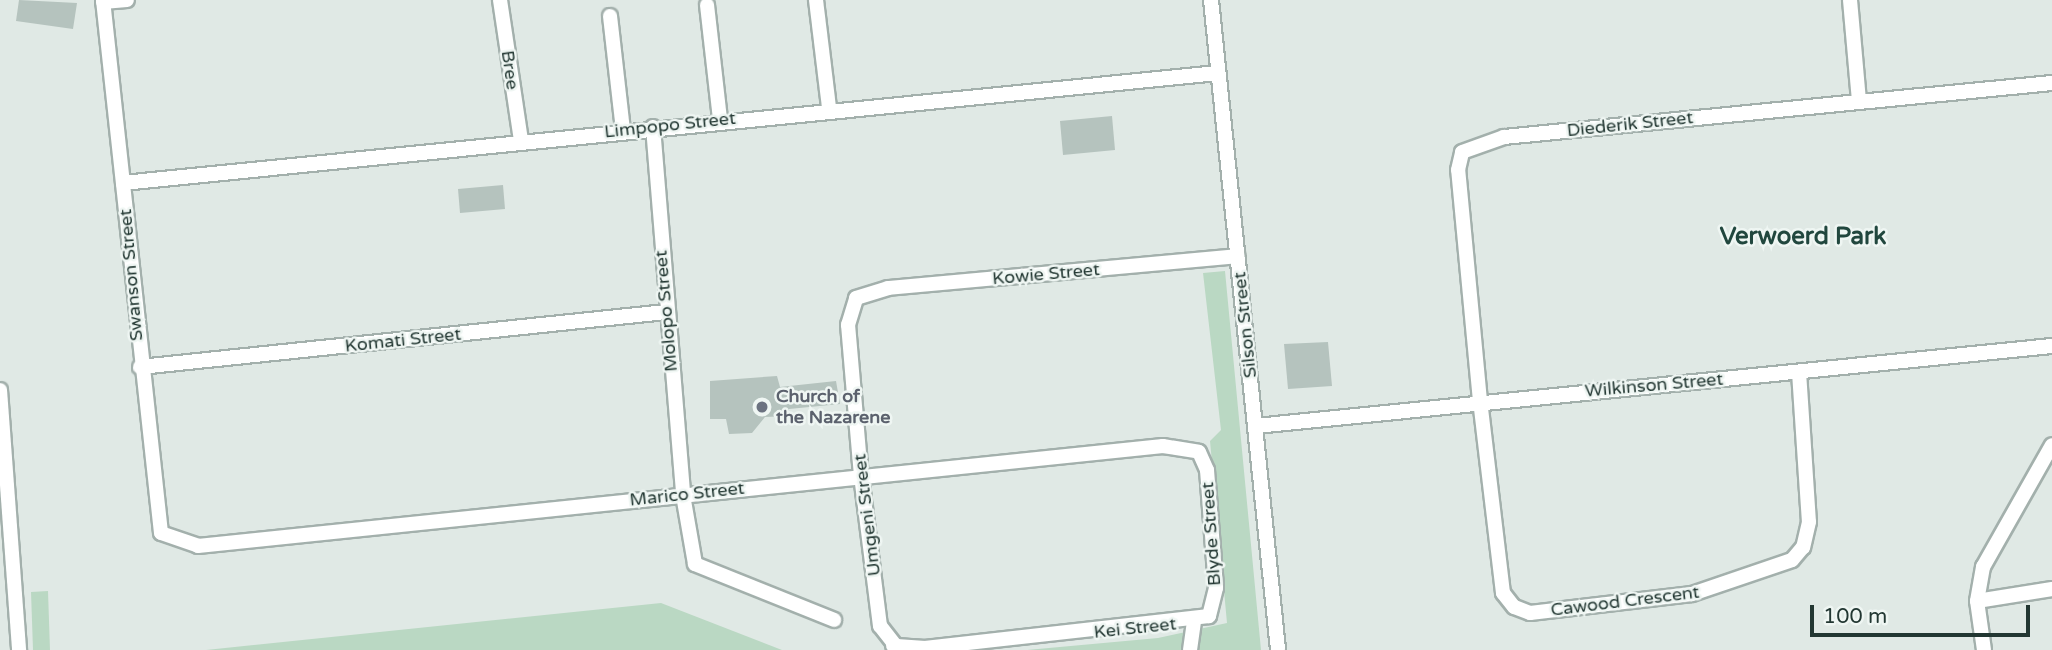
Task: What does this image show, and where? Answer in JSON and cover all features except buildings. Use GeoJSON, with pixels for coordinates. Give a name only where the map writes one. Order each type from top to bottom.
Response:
{"type":"FeatureCollection","features":[{"type":"Feature","properties":{"kind":"street"},"geometry":{"type":"LineString","coordinates":[[103,1],[127,0]]}},
{"type":"Feature","properties":{"kind":"street","name":"Bree"},"geometry":{"type":"LineString","coordinates":[[500,0],[521,141]]}},
{"type":"Feature","properties":{"kind":"street"},"geometry":{"type":"LineString","coordinates":[[816,0],[829,108]]}},
{"type":"Feature","properties":{"kind":"street","name":"Silson Street"},"geometry":{"type":"LineString","coordinates":[[1211,0],[1278,650]]}},
{"type":"Feature","properties":{"kind":"street"},"geometry":{"type":"LineString","coordinates":[[1850,0],[1859,100]]}},
{"type":"Feature","properties":{"kind":"street","name":"Swanson Street"},"geometry":{"type":"LineString","coordinates":[[103,1],[155,523],[174,541]]}},
{"type":"Feature","properties":{"kind":"street"},"geometry":{"type":"LineString","coordinates":[[707,5],[720,119]]}},
{"type":"Feature","properties":{"kind":"street"},"geometry":{"type":"LineString","coordinates":[[610,16],[623,130]]}},
{"type":"Feature","properties":{"kind":"street","name":"Limpopo Street"},"geometry":{"type":"LineString","coordinates":[[123,183],[829,108],[1217,73]]}},
{"type":"Feature","properties":{"kind":"street","name":"Diederik Street"},"geometry":{"type":"LineString","coordinates":[[1480,401],[1458,170],[1467,146],[1859,100],[2052,83]]}},
{"type":"Feature","properties":{"kind":"street","name":"Molopo Street"},"geometry":{"type":"LineString","coordinates":[[653,127],[682,495],[699,569],[834,620]]}},
{"type":"Feature","properties":{"kind":"street","name":"Kowie Street"},"geometry":{"type":"LineString","coordinates":[[856,298],[888,288],[1238,256]]}},
{"type":"Feature","properties":{"kind":"street","name":"Umgeni Street"},"geometry":{"type":"LineString","coordinates":[[856,298],[848,325],[862,476],[880,626],[896,648]]}},
{"type":"Feature","properties":{"kind":"street","name":"Komati Street"},"geometry":{"type":"LineString","coordinates":[[140,367],[666,312]]}},
{"type":"Feature","properties":{"kind":"street","name":"Wilkinson Street"},"geometry":{"type":"LineString","coordinates":[[1256,426],[1480,401],[2052,346]]}},
{"type":"Feature","properties":{"kind":"street","name":"Cawood Crescent"},"geometry":{"type":"LineString","coordinates":[[1480,401],[1503,593],[1514,607],[1530,613],[1692,594],[1792,560],[1803,547],[1809,522],[1799,372]]}},
{"type":"Feature","properties":{"kind":"street"},"geometry":{"type":"LineString","coordinates":[[0,390],[7,547],[19,650]]}},
{"type":"Feature","properties":{"kind":"street"},"geometry":{"type":"LineString","coordinates":[[1984,650],[1977,601],[1994,541],[2052,445]]}},
{"type":"Feature","properties":{"kind":"street","name":"Marico Street"},"geometry":{"type":"LineString","coordinates":[[174,541],[198,545],[1163,446],[1199,452]]}},
{"type":"Feature","properties":{"kind":"street","name":"Blyde Street"},"geometry":{"type":"LineString","coordinates":[[1199,452],[1207,470],[1216,588],[1209,616]]}},
{"type":"Feature","properties":{"kind":"street"},"geometry":{"type":"LineString","coordinates":[[1977,601],[2052,589]]}},
{"type":"Feature","properties":{"kind":"street","name":"Kei Street"},"geometry":{"type":"LineString","coordinates":[[896,648],[925,648],[1194,622],[1209,616]]}},
{"type":"Feature","properties":{"kind":"street"},"geometry":{"type":"LineString","coordinates":[[1191,650],[1194,622]]}},
{"type":"Feature","properties":{"kind":"green space"},"geometry":{"type":"Polygon","coordinates":[[[1225,271],[1261,650],[1027,650],[1158,638],[1227,623],[1210,441],[1221,430],[1203,273],[1225,271]]]}},
{"type":"Feature","properties":{"kind":"green space"},"geometry":{"type":"Polygon","coordinates":[[[48,591],[50,650],[33,650],[31,592],[48,591]]]}},
{"type":"Feature","properties":{"kind":"green space"},"geometry":{"type":"Polygon","coordinates":[[[661,603],[782,650],[206,650],[661,603]]]}},
{"type":"Feature","properties":{"kind":"place","name":"Church of the Nazarene"},"geometry":{"type":"Point","coordinates":[762,407]}},
{"type":"Feature","properties":{"kind":"district","name":"Verwoerd Park"},"geometry":{"type":"Point","coordinates":[1803,237]}}]}
